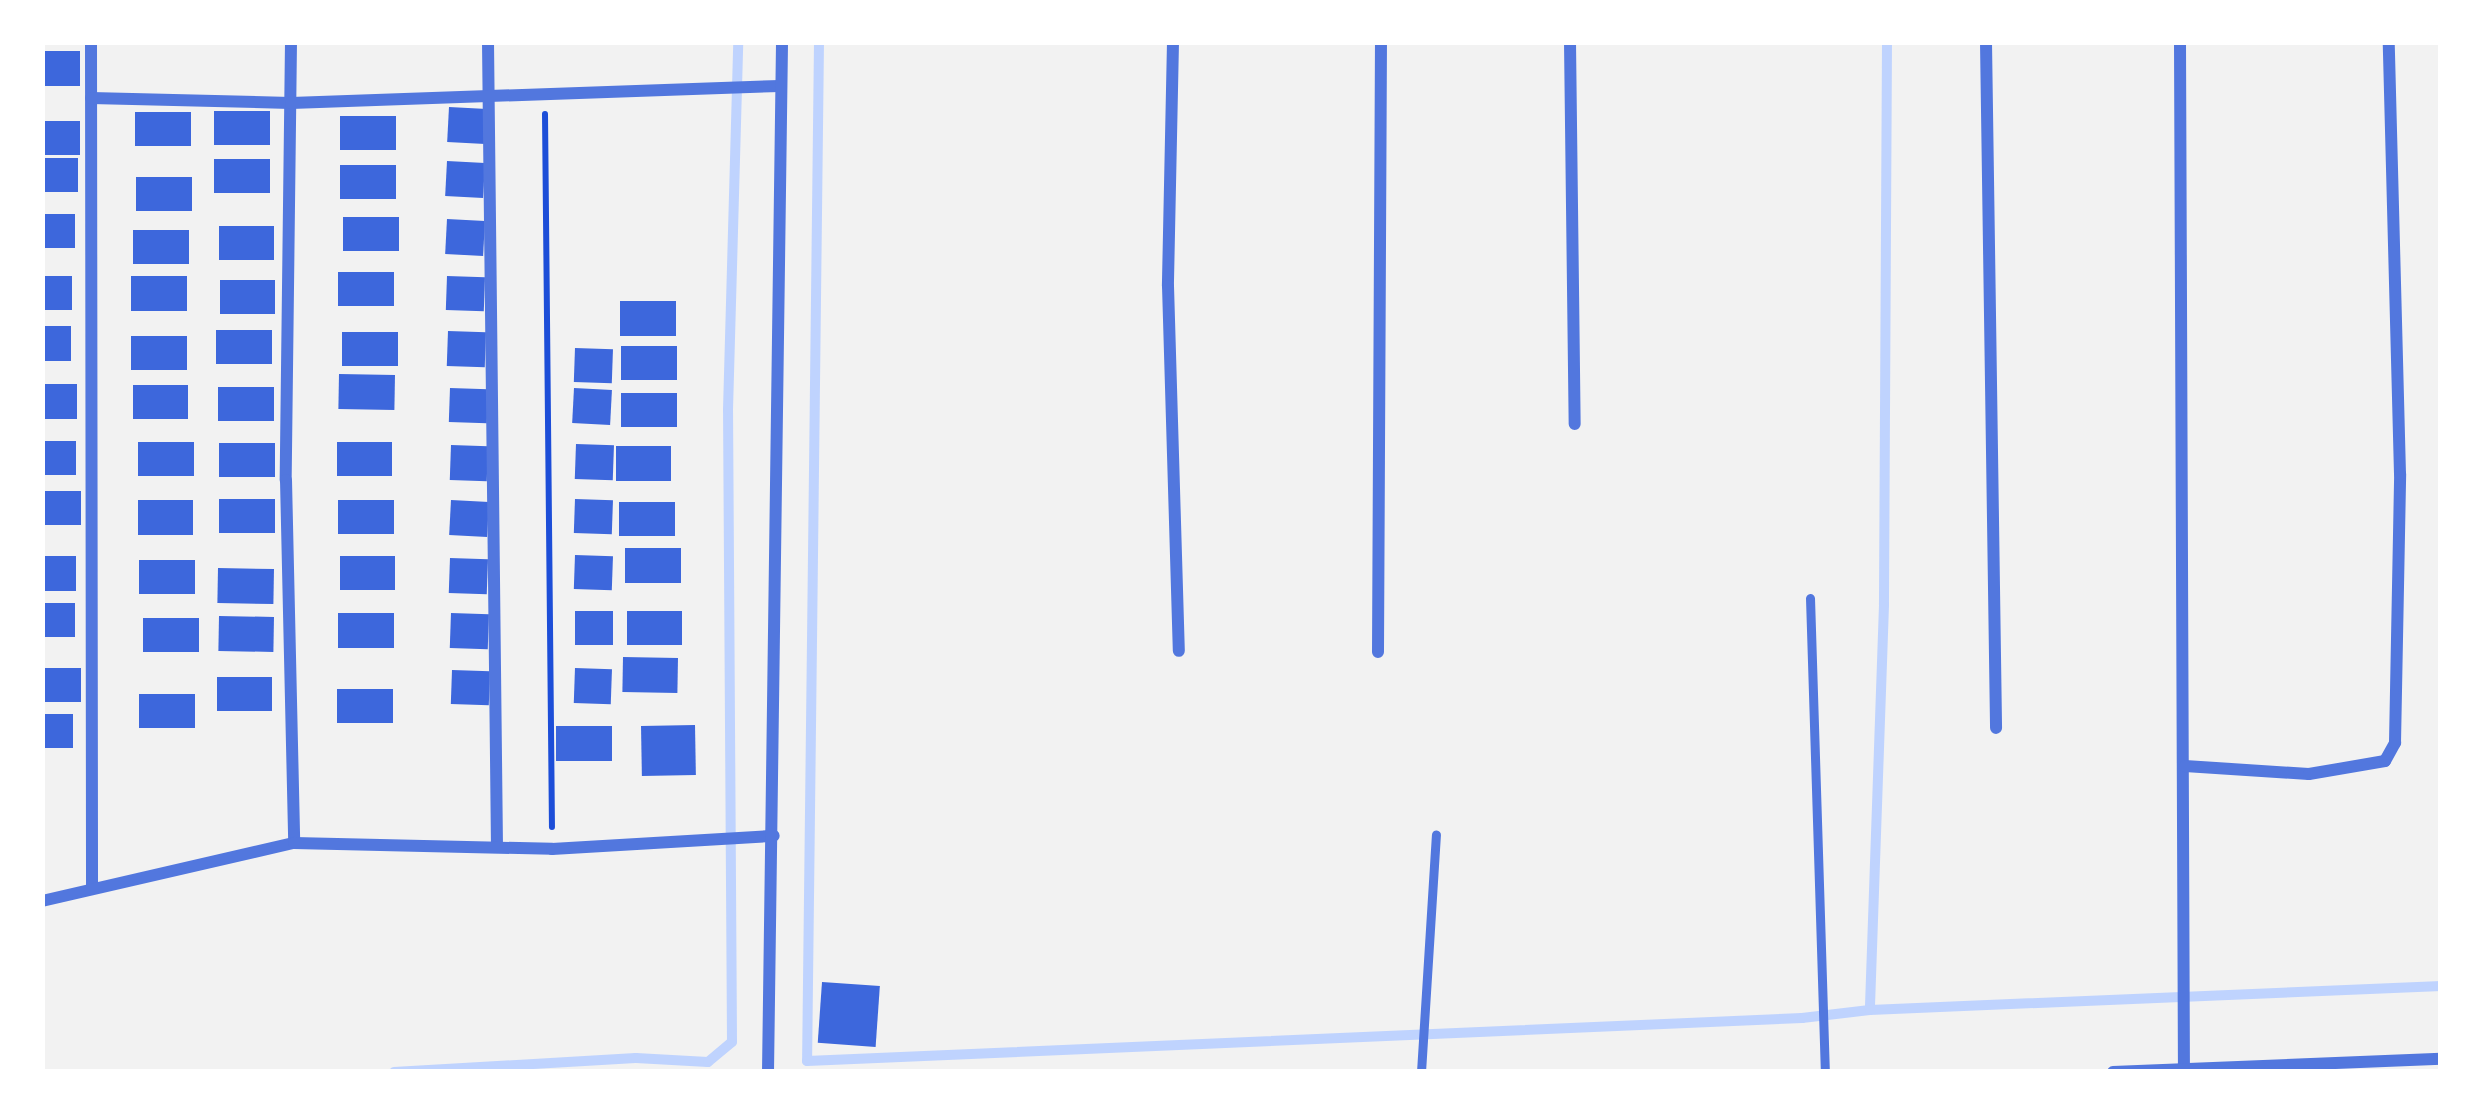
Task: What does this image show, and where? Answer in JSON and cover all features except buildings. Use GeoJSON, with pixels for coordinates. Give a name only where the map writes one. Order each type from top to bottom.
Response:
{"type":"FeatureCollection","features":[{"type":"Feature","properties":{"kind":"street"},"geometry":{"type":"LineString","coordinates":[[91,42],[92,887]]}},
{"type":"Feature","properties":{"kind":"street"},"geometry":{"type":"LineString","coordinates":[[291,42],[286,480],[294,843]]}},
{"type":"Feature","properties":{"kind":"street"},"geometry":{"type":"LineString","coordinates":[[488,42],[497,844]]}},
{"type":"Feature","properties":{"kind":"street"},"geometry":{"type":"LineString","coordinates":[[768,1072],[782,42]]}},
{"type":"Feature","properties":{"kind":"street"},"geometry":{"type":"LineString","coordinates":[[1173,42],[1168,286],[1179,651]]}},
{"type":"Feature","properties":{"kind":"street"},"geometry":{"type":"LineString","coordinates":[[1378,652],[1382,42]]}},
{"type":"Feature","properties":{"kind":"street"},"geometry":{"type":"LineString","coordinates":[[1570,42],[1575,424]]}},
{"type":"Feature","properties":{"kind":"street"},"geometry":{"type":"LineString","coordinates":[[1986,42],[1996,728]]}},
{"type":"Feature","properties":{"kind":"street"},"geometry":{"type":"LineString","coordinates":[[2180,42],[2185,1068]]}},
{"type":"Feature","properties":{"kind":"street"},"geometry":{"type":"LineString","coordinates":[[2185,766],[2309,774],[2385,761],[2395,743],[2400,474],[2390,42]]}},
{"type":"Feature","properties":{"kind":"street"},"geometry":{"type":"LineString","coordinates":[[91,98],[291,103],[780,86]]}},
{"type":"Feature","properties":{"kind":"street"},"geometry":{"type":"LineString","coordinates":[[42,901],[294,843],[497,844],[552,849],[774,836]]}},
{"type":"Feature","properties":{"kind":"street"},"geometry":{"type":"LineString","coordinates":[[2113,1072],[2441,1059]]}},
{"type":"Feature","properties":{"kind":"lane"},"geometry":{"type":"LineString","coordinates":[[1810,598],[1826,1072]]}},
{"type":"Feature","properties":{"kind":"lane"},"geometry":{"type":"LineString","coordinates":[[1421,1072],[1436,834]]}},
{"type":"Feature","properties":{"kind":"path"},"geometry":{"type":"LineString","coordinates":[[544,95],[552,849]]}},
{"type":"Feature","properties":{"kind":"waterway"},"geometry":{"type":"LineString","coordinates":[[394,1072],[636,1058],[708,1062],[732,1042],[728,410],[738,42]]}},
{"type":"Feature","properties":{"kind":"waterway"},"geometry":{"type":"LineString","coordinates":[[819,42],[807,1061],[1802,1018],[1870,1010]]}},
{"type":"Feature","properties":{"kind":"waterway"},"geometry":{"type":"LineString","coordinates":[[1887,42],[1884,605],[1870,1010],[2441,986]]}}]}
